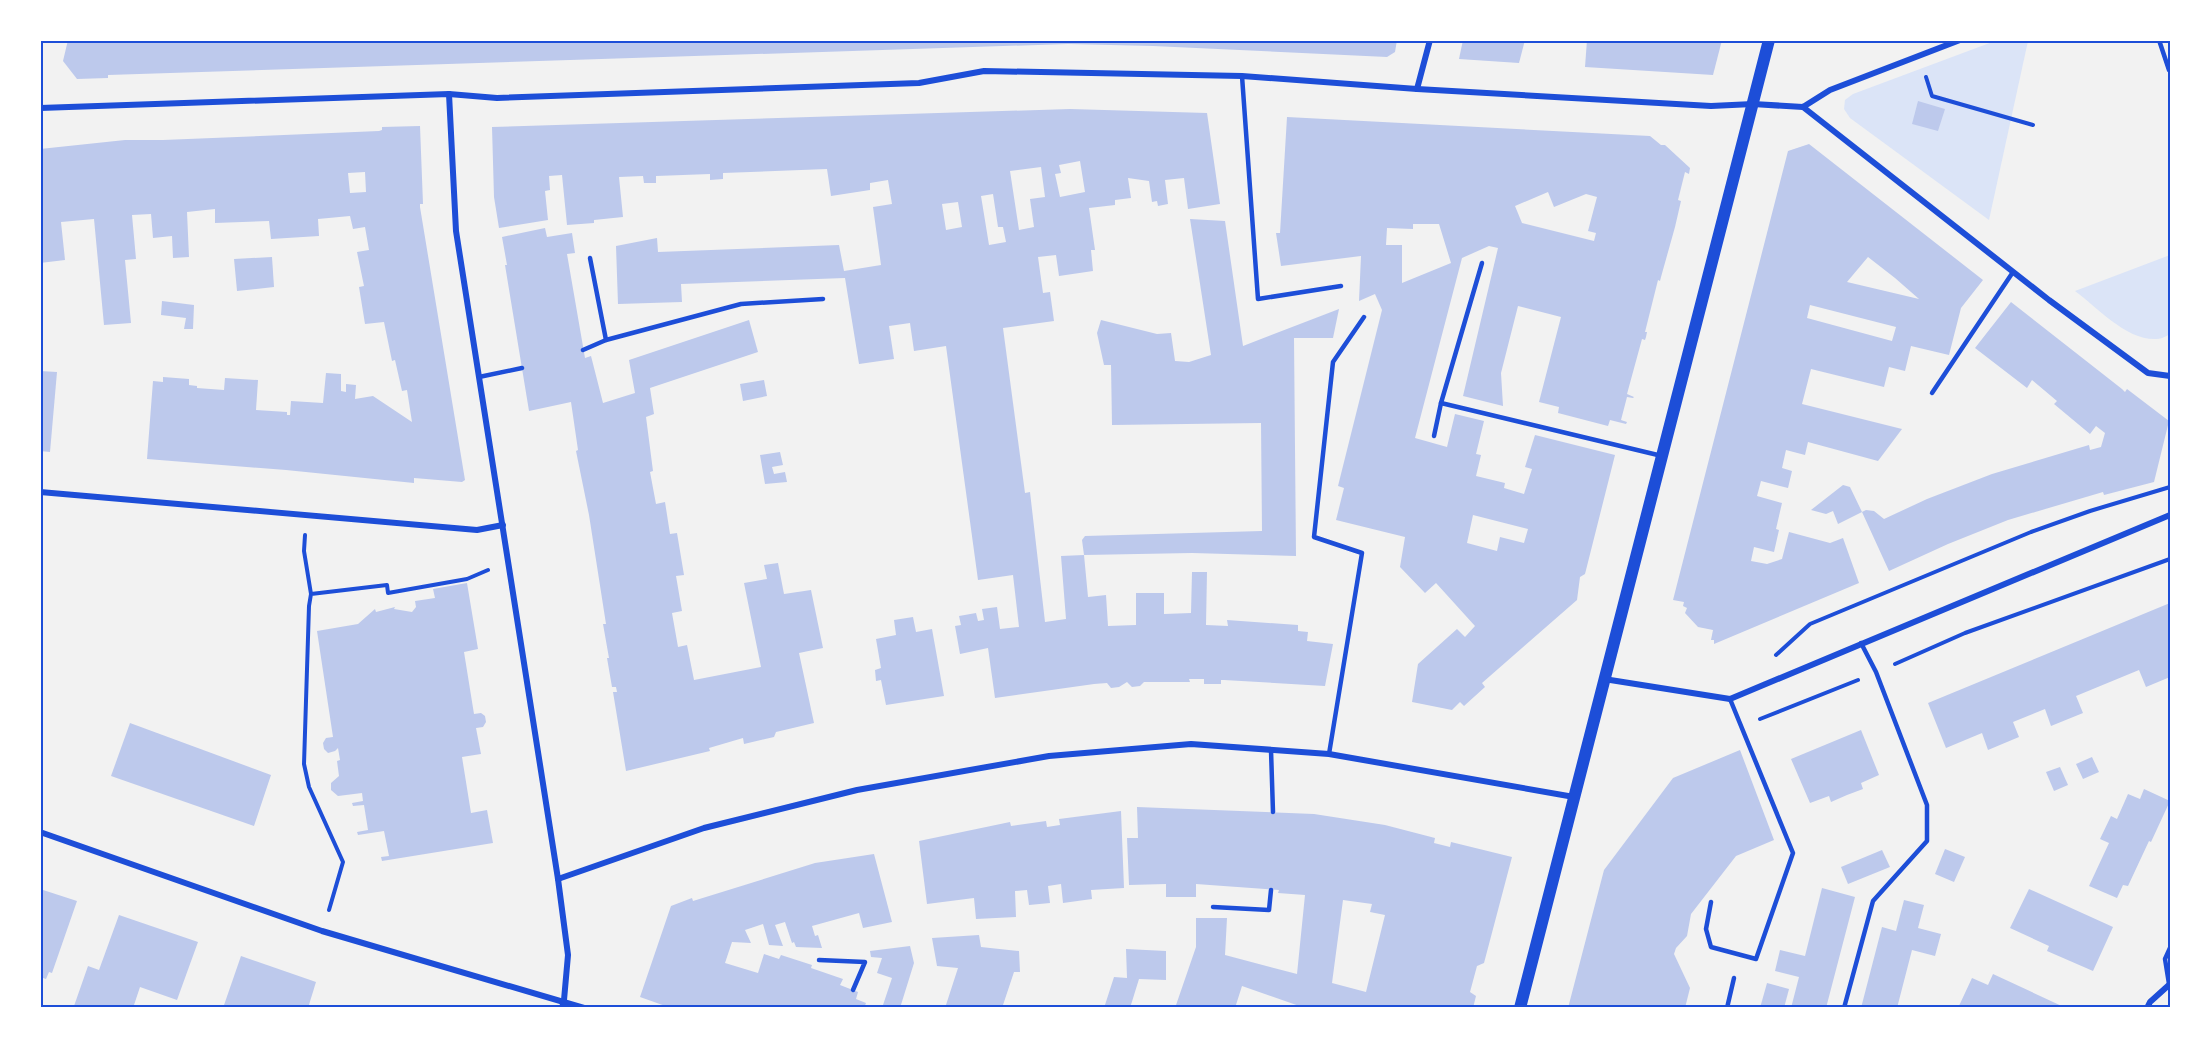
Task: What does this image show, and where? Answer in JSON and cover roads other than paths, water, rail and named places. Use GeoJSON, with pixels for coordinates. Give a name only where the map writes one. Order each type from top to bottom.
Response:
{"type":"FeatureCollection","features":[{"type":"Feature","properties":{"kind":"main road"},"geometry":{"type":"LineString","coordinates":[[1520,1008],[1769,40]]}},
{"type":"Feature","properties":{"kind":"street"},"geometry":{"type":"LineString","coordinates":[[1417,89],[1430,40]]}},
{"type":"Feature","properties":{"kind":"street"},"geometry":{"type":"LineString","coordinates":[[1803,107],[1830,90],[1960,40]]}},
{"type":"Feature","properties":{"kind":"street"},"geometry":{"type":"LineString","coordinates":[[40,108],[449,94],[498,98],[919,83],[984,71],[1242,76],[1417,89],[1711,106],[1753,104],[1803,107],[2013,272],[2148,373],[2170,376]]}},
{"type":"Feature","properties":{"kind":"street"},"geometry":{"type":"LineString","coordinates":[[449,94],[456,231],[509,560],[568,955],[563,1004]]}},
{"type":"Feature","properties":{"kind":"street"},"geometry":{"type":"LineString","coordinates":[[40,492],[477,530],[503,525]]}},
{"type":"Feature","properties":{"kind":"street"},"geometry":{"type":"LineString","coordinates":[[1605,679],[1730,699],[2170,515]]}},
{"type":"Feature","properties":{"kind":"street"},"geometry":{"type":"LineString","coordinates":[[558,879],[704,828],[857,790],[1049,756],[1191,744],[1329,754],[1574,797]]}},
{"type":"Feature","properties":{"kind":"street"},"geometry":{"type":"LineString","coordinates":[[40,832],[322,931],[563,1004],[584,1008]]}},
{"type":"Feature","properties":{"kind":"street"},"geometry":{"type":"LineString","coordinates":[[2147,1008],[2150,1002],[2170,984]]}},
{"type":"Feature","properties":{"kind":"lane"},"geometry":{"type":"LineString","coordinates":[[2159,40],[2169,70]]}},
{"type":"Feature","properties":{"kind":"lane"},"geometry":{"type":"LineString","coordinates":[[1242,76],[1258,299],[1341,286]]}},
{"type":"Feature","properties":{"kind":"lane"},"geometry":{"type":"LineString","coordinates":[[590,258],[606,340]]}},
{"type":"Feature","properties":{"kind":"lane"},"geometry":{"type":"LineString","coordinates":[[1434,436],[1441,403],[1482,263]]}},
{"type":"Feature","properties":{"kind":"lane"},"geometry":{"type":"LineString","coordinates":[[1932,393],[2013,272]]}},
{"type":"Feature","properties":{"kind":"lane"},"geometry":{"type":"LineString","coordinates":[[583,350],[606,340],[741,304],[823,299]]}},
{"type":"Feature","properties":{"kind":"lane"},"geometry":{"type":"LineString","coordinates":[[1329,754],[1362,553],[1314,537],[1333,362],[1364,317]]}},
{"type":"Feature","properties":{"kind":"lane"},"geometry":{"type":"LineString","coordinates":[[479,377],[522,368]]}},
{"type":"Feature","properties":{"kind":"lane"},"geometry":{"type":"LineString","coordinates":[[1441,403],[1662,456]]}},
{"type":"Feature","properties":{"kind":"lane"},"geometry":{"type":"LineString","coordinates":[[1844,1008],[1873,901],[1927,841],[1927,804],[1876,672],[1861,644]]}},
{"type":"Feature","properties":{"kind":"lane"},"geometry":{"type":"LineString","coordinates":[[1711,902],[1706,929],[1711,947],[1756,959],[1793,853],[1730,699]]}},
{"type":"Feature","properties":{"kind":"lane"},"geometry":{"type":"LineString","coordinates":[[1271,750],[1273,812]]}},
{"type":"Feature","properties":{"kind":"lane"},"geometry":{"type":"LineString","coordinates":[[1213,908],[1269,910],[1271,890]]}},
{"type":"Feature","properties":{"kind":"lane"},"geometry":{"type":"LineString","coordinates":[[2170,948],[2165,959],[2170,984]]}},
{"type":"Feature","properties":{"kind":"lane"},"geometry":{"type":"LineString","coordinates":[[819,960],[866,962],[854,990]]}},
{"type":"Feature","properties":{"kind":"lane"},"geometry":{"type":"LineString","coordinates":[[1727,1008],[1734,978]]}}]}
